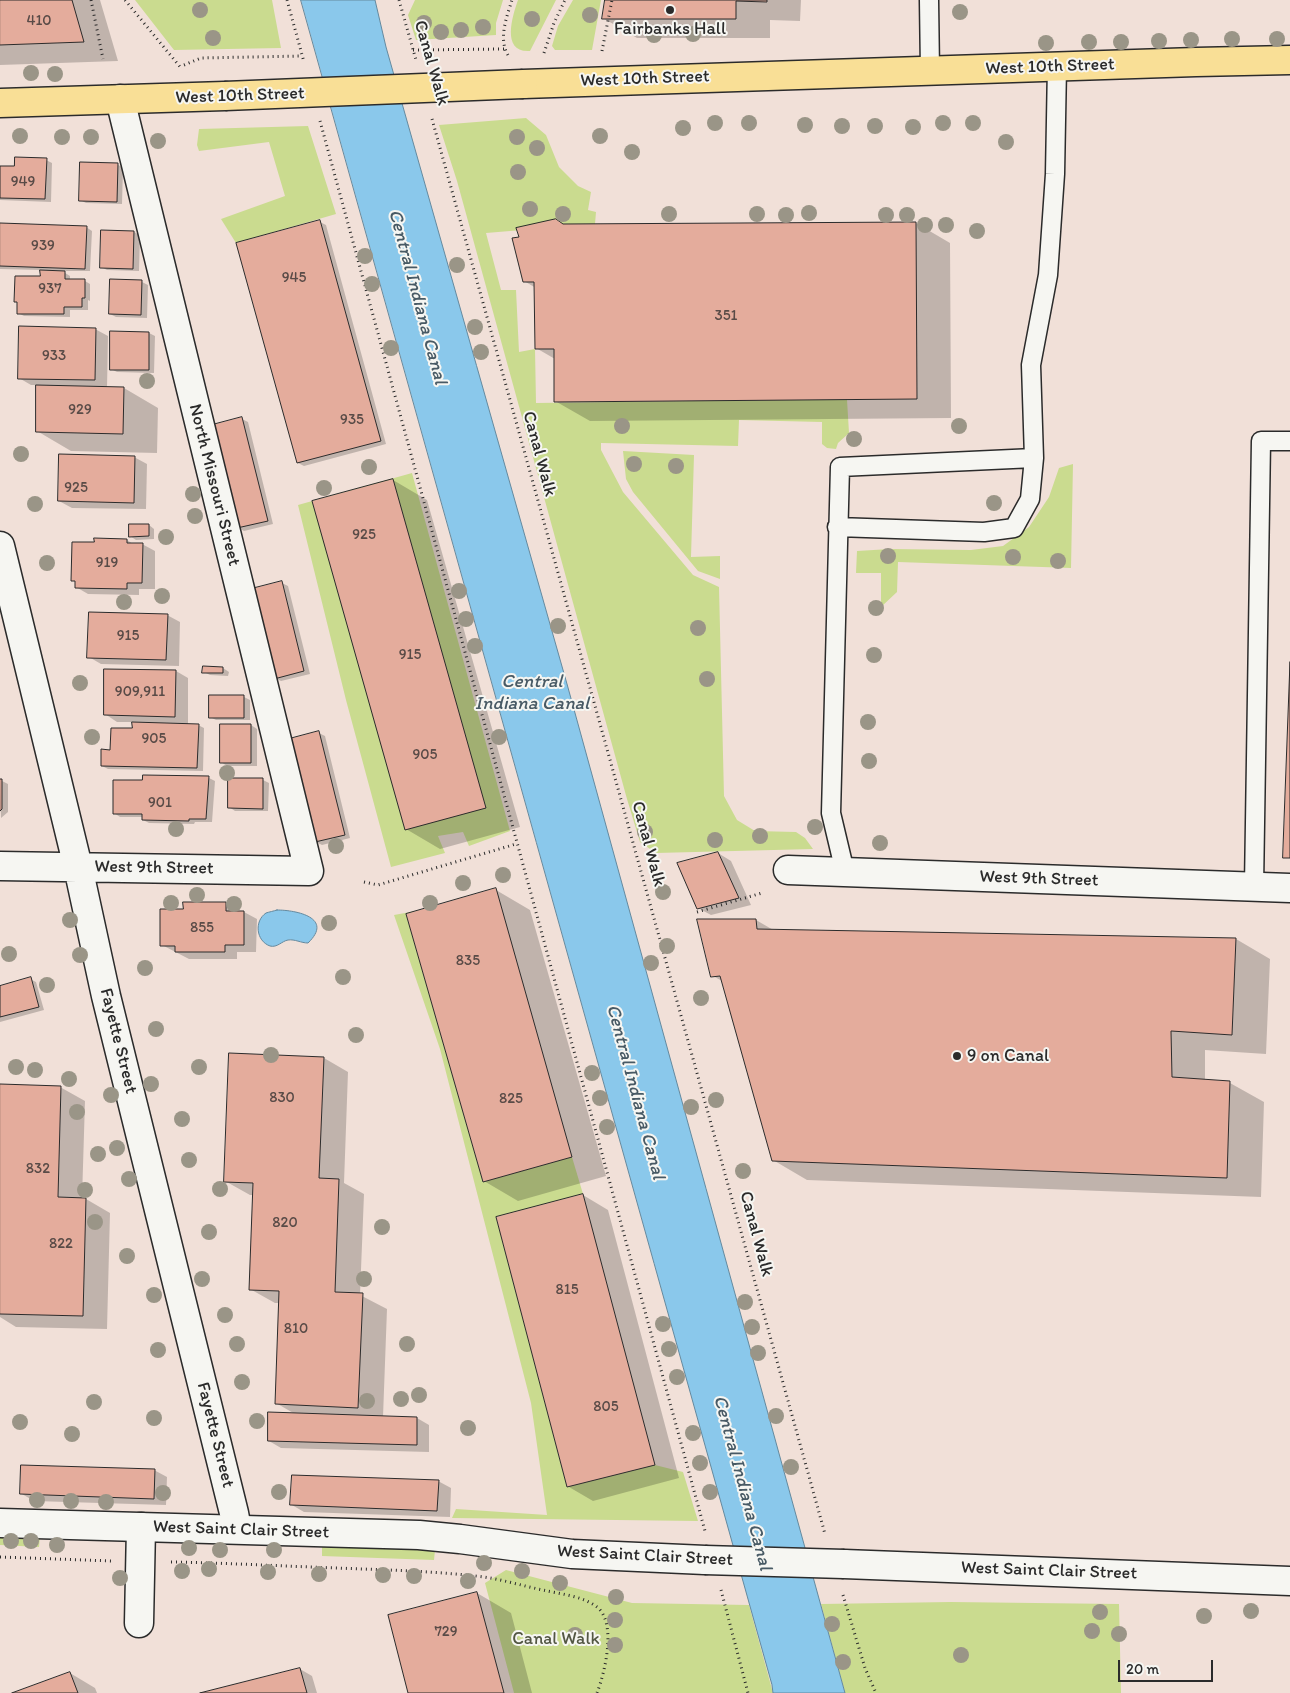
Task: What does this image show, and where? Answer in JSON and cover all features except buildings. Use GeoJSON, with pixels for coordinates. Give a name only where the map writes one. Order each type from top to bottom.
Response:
{"type":"FeatureCollection","features":[{"type":"Feature","properties":{"kind":"main road","name":"West 10th Street"},"geometry":{"type":"LineString","coordinates":[[0,103],[180,99],[523,84],[1290,60]]}},
{"type":"Feature","properties":{"kind":"street","name":"North Missouri Street"},"geometry":{"type":"LineString","coordinates":[[120,99],[309,871]]}},
{"type":"Feature","properties":{"kind":"street","name":"Fayette Street"},"geometry":{"type":"LineString","coordinates":[[0,546],[78,867],[106,996],[234,1513],[237,1529],[230,1529]]}},
{"type":"Feature","properties":{"kind":"street","name":"West 9th Street"},"geometry":{"type":"LineString","coordinates":[[0,866],[309,871]]}},
{"type":"Feature","properties":{"kind":"street","name":"West 9th Street"},"geometry":{"type":"LineString","coordinates":[[788,870],[1290,888]]}},
{"type":"Feature","properties":{"kind":"street","name":"West Saint Clair Street"},"geometry":{"type":"LineString","coordinates":[[0,1523],[419,1535],[572,1554],[1290,1581]]}},
{"type":"Feature","properties":{"kind":"street"},"geometry":{"type":"LineString","coordinates":[[139,1623],[141,1527]]}},
{"type":"Feature","properties":{"kind":"lane"},"geometry":{"type":"LineString","coordinates":[[929,0],[930,71]]}},
{"type":"Feature","properties":{"kind":"lane"},"geometry":{"type":"LineString","coordinates":[[837,527],[984,532],[1014,528],[1030,499],[1034,458],[1031,364],[1048,275],[1055,174],[1056,66]]}},
{"type":"Feature","properties":{"kind":"lane"},"geometry":{"type":"LineString","coordinates":[[1254,886],[1261,441],[1290,441]]}},
{"type":"Feature","properties":{"kind":"lane"},"geometry":{"type":"LineString","coordinates":[[845,872],[831,813],[840,467],[1034,458]]}},
{"type":"Feature","properties":{"kind":"path"},"geometry":{"type":"LineString","coordinates":[[91,0],[103,59]]}},
{"type":"Feature","properties":{"kind":"path"},"geometry":{"type":"LineString","coordinates":[[125,0],[181,67],[180,99]]}},
{"type":"Feature","properties":{"kind":"path"},"geometry":{"type":"LineString","coordinates":[[287,0],[304,65]]}},
{"type":"Feature","properties":{"kind":"path"},"geometry":{"type":"LineString","coordinates":[[400,2],[404,0]]}},
{"type":"Feature","properties":{"kind":"path"},"geometry":{"type":"LineString","coordinates":[[512,0],[504,25],[504,49],[514,64],[523,84]]}},
{"type":"Feature","properties":{"kind":"path"},"geometry":{"type":"LineString","coordinates":[[544,55],[554,23],[565,0]]}},
{"type":"Feature","properties":{"kind":"path"},"geometry":{"type":"LineString","coordinates":[[601,52],[612,0]]}},
{"type":"Feature","properties":{"kind":"path","name":"Canal Walk"},"geometry":{"type":"LineString","coordinates":[[400,2],[419,69]]}},
{"type":"Feature","properties":{"kind":"path"},"geometry":{"type":"LineString","coordinates":[[413,50],[504,49]]}},
{"type":"Feature","properties":{"kind":"path"},"geometry":{"type":"LineString","coordinates":[[181,67],[201,58],[302,56]]}},
{"type":"Feature","properties":{"kind":"path","name":"Canal Walk"},"geometry":{"type":"LineString","coordinates":[[432,117],[827,1538]]}},
{"type":"Feature","properties":{"kind":"path"},"geometry":{"type":"LineString","coordinates":[[320,121],[748,1693]]}},
{"type":"Feature","properties":{"kind":"path"},"geometry":{"type":"LineString","coordinates":[[364,882],[378,885],[516,844]]}},
{"type":"Feature","properties":{"kind":"path"},"geometry":{"type":"LineString","coordinates":[[697,912],[762,893]]}},
{"type":"Feature","properties":{"kind":"path"},"geometry":{"type":"LineString","coordinates":[[0,1557],[437,1573],[485,1577],[574,1597],[597,1607],[607,1623],[608,1642],[597,1693]]}},
{"type":"Feature","properties":{"kind":"path"},"geometry":{"type":"LineString","coordinates":[[843,1594],[865,1668],[876,1693]]}},
{"type":"Feature","properties":{"kind":"green space"},"geometry":{"type":"Polygon","coordinates":[[[135,0],[272,0],[281,48],[174,50],[135,0]]]}},
{"type":"Feature","properties":{"kind":"green space"},"geometry":{"type":"Polygon","coordinates":[[[415,0],[503,0],[496,23],[496,35],[416,40],[408,15],[415,0]]]}},
{"type":"Feature","properties":{"kind":"green space"},"geometry":{"type":"Polygon","coordinates":[[[518,0],[556,0],[530,51],[521,50],[515,46],[512,40],[513,15],[518,0]]]}},
{"type":"Feature","properties":{"kind":"green space"},"geometry":{"type":"Polygon","coordinates":[[[573,0],[601,0],[592,50],[555,50],[552,46],[558,26],[573,0]]]}},
{"type":"Feature","properties":{"kind":"green space"},"geometry":{"type":"Polygon","coordinates":[[[526,118],[546,135],[559,167],[578,186],[591,192],[588,210],[596,212],[595,224],[486,233],[501,290],[516,290],[519,352],[535,349],[536,403],[847,399],[849,433],[838,443],[836,449],[827,448],[822,444],[822,422],[739,420],[738,446],[601,443],[601,450],[623,492],[693,575],[719,587],[724,796],[737,820],[755,831],[796,832],[805,838],[813,849],[656,853],[640,842],[457,181],[439,125],[526,118]]]}},
{"type":"Feature","properties":{"kind":"green space"},"geometry":{"type":"Polygon","coordinates":[[[308,126],[336,214],[236,243],[221,219],[285,196],[269,142],[199,151],[197,145],[199,129],[308,126]]]}},
{"type":"Feature","properties":{"kind":"green space"},"geometry":{"type":"Polygon","coordinates":[[[623,451],[694,455],[691,557],[720,556],[720,579],[698,571],[633,492],[626,479],[623,451]]]}},
{"type":"Feature","properties":{"kind":"green space"},"geometry":{"type":"Polygon","coordinates":[[[1073,464],[1071,568],[898,562],[897,592],[881,607],[881,573],[856,573],[857,551],[890,549],[971,550],[1003,546],[1029,527],[1049,497],[1059,468],[1073,464]]]}},
{"type":"Feature","properties":{"kind":"green space"},"geometry":{"type":"Polygon","coordinates":[[[412,473],[510,831],[469,846],[463,832],[438,836],[445,853],[391,867],[346,700],[298,505],[412,473]]]}},
{"type":"Feature","properties":{"kind":"green space"},"geometry":{"type":"Polygon","coordinates":[[[427,909],[406,914],[483,1182],[572,1157],[583,1194],[496,1217],[567,1487],[655,1465],[683,1472],[698,1521],[452,1518],[456,1509],[547,1515],[531,1403],[440,1049],[394,915],[427,909]]]}},
{"type":"Feature","properties":{"kind":"green space"},"geometry":{"type":"Polygon","coordinates":[[[0,1535],[40,1537],[39,1547],[0,1545],[0,1535]]]}},
{"type":"Feature","properties":{"kind":"green space"},"geometry":{"type":"Polygon","coordinates":[[[322,1546],[435,1550],[434,1560],[322,1556],[322,1546]]]}},
{"type":"Feature","properties":{"kind":"green space","name":"Canal Walk"},"geometry":{"type":"Polygon","coordinates":[[[506,1570],[632,1603],[749,1605],[773,1693],[514,1693],[485,1583],[506,1570]]]}},
{"type":"Feature","properties":{"kind":"green space"},"geometry":{"type":"Polygon","coordinates":[[[951,1602],[1119,1604],[1121,1693],[845,1693],[821,1604],[951,1602]]]}},
{"type":"Feature","properties":{"kind":"water","name":"Central Indiana Canal"},"geometry":{"type":"Polygon","coordinates":[[[301,0],[375,0],[386,47],[567,684],[845,1693],[773,1693],[301,0]]]}},
{"type":"Feature","properties":{"kind":"water"},"geometry":{"type":"Polygon","coordinates":[[[277,910],[302,914],[310,917],[315,922],[317,927],[315,934],[308,943],[288,940],[270,946],[262,940],[259,935],[258,926],[262,917],[266,913],[277,910]]]}},
{"type":"Feature","properties":{"kind":"place","name":"Fairbanks Hall"},"geometry":{"type":"Point","coordinates":[670,10]}},
{"type":"Feature","properties":{"kind":"place","name":"9 on Canal"},"geometry":{"type":"Point","coordinates":[957,1056]}}]}
